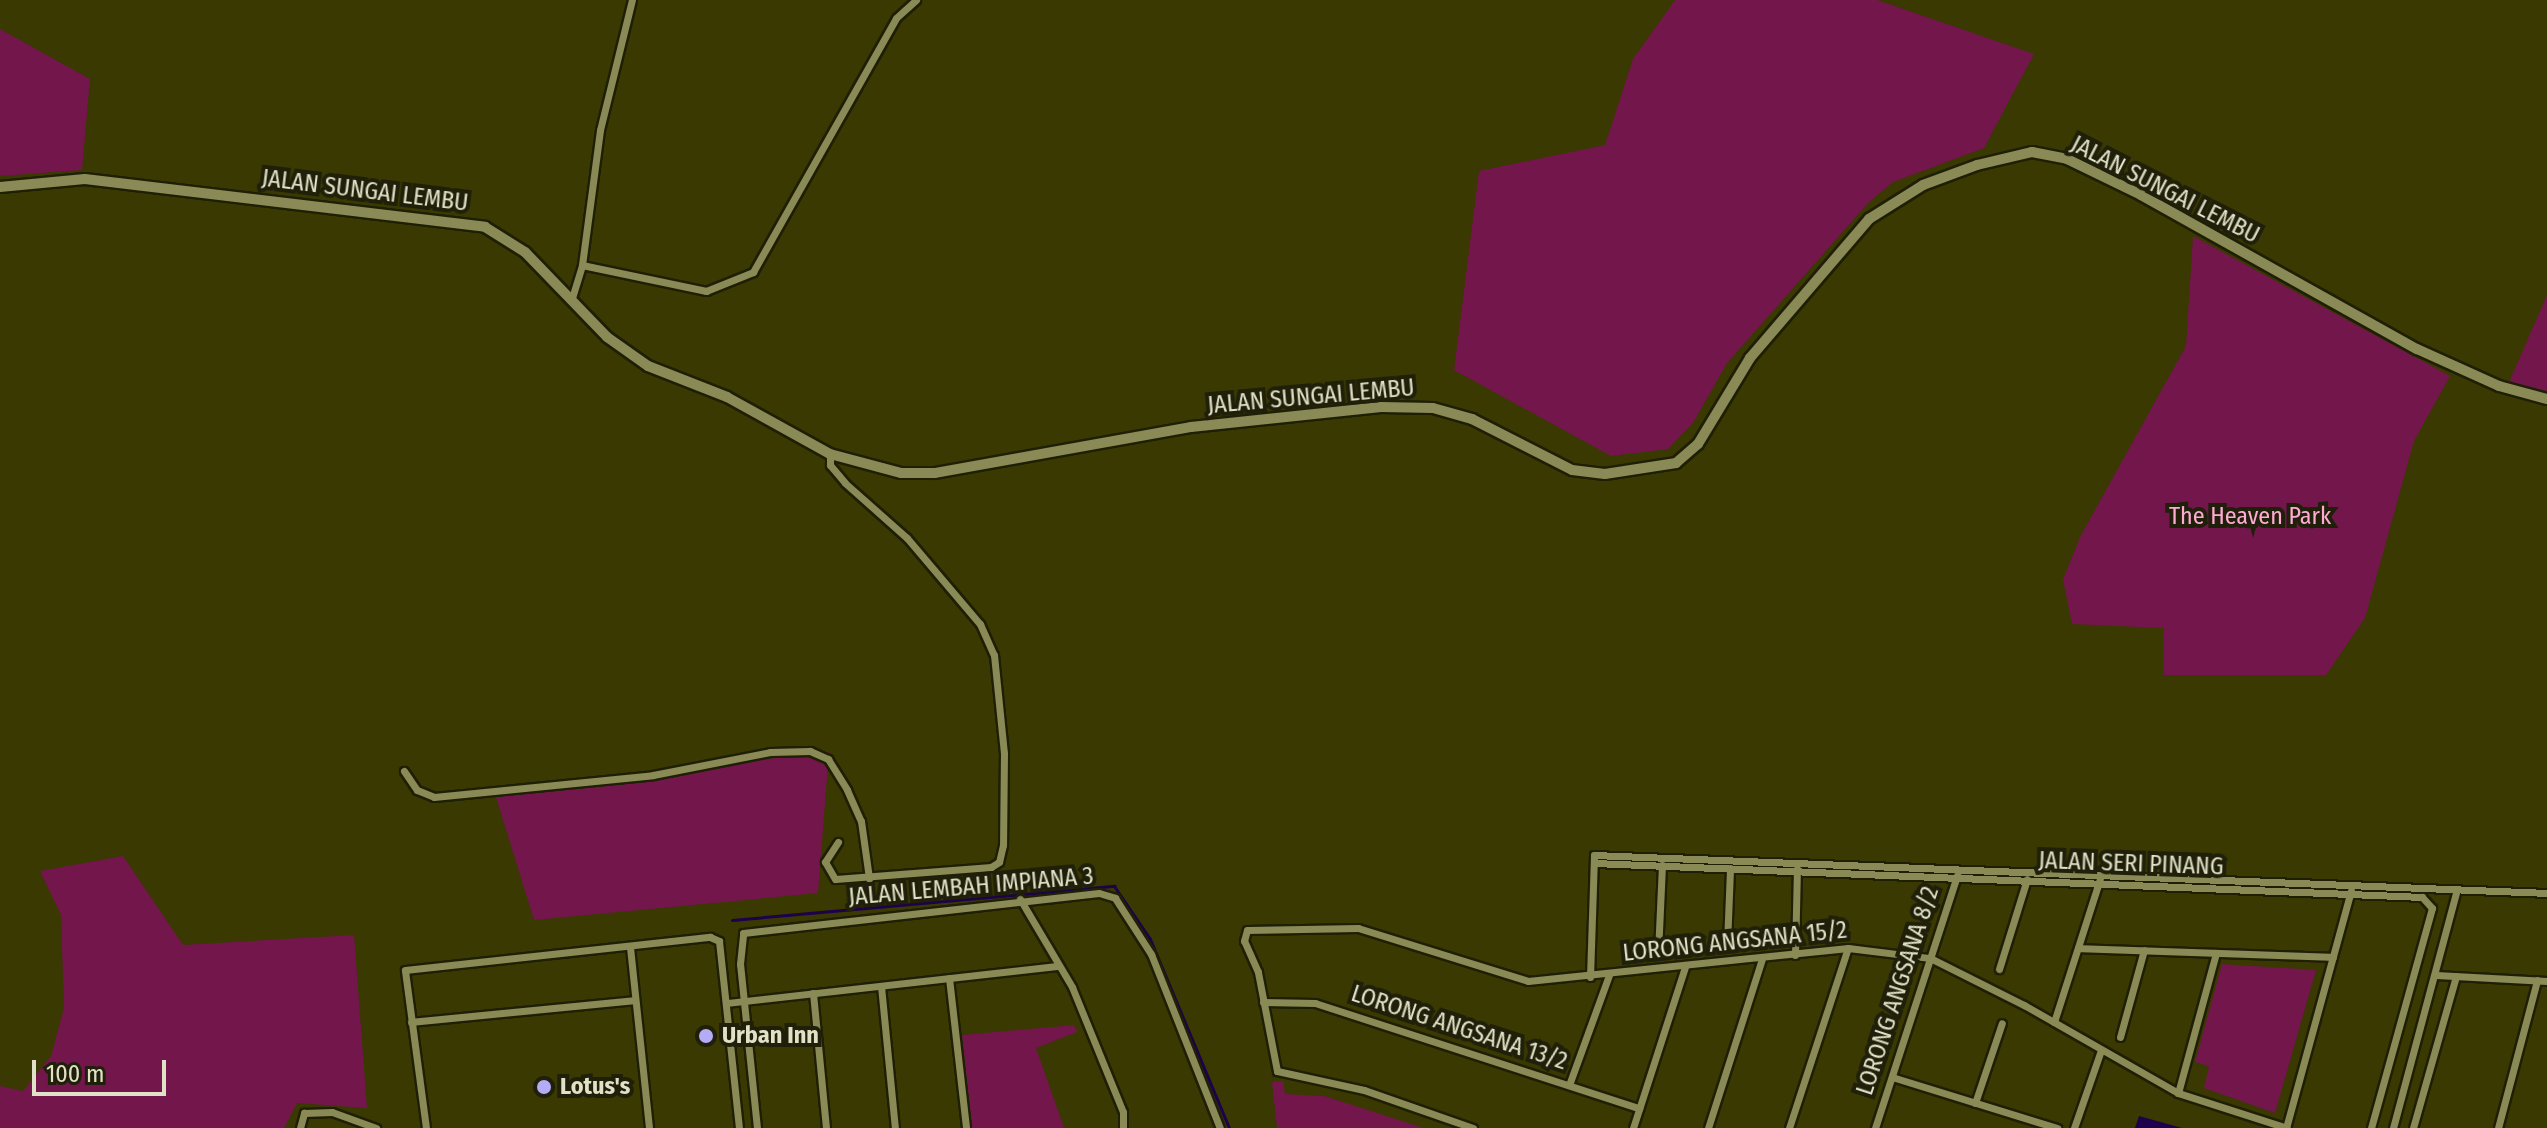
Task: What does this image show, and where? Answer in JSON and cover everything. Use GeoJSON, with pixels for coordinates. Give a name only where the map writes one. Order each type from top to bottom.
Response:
{"type":"FeatureCollection","features":[{"type":"Feature","properties":{"kind":"main road","name":"JALAN SUNGAI LEMBU"},"geometry":{"type":"LineString","coordinates":[[0,187],[85,179],[470,223],[498,233],[525,252],[627,353],[727,397],[830,454],[872,469],[935,473],[1191,427],[1381,407],[1433,408],[1472,419],[1572,470],[1616,473],[1676,463],[1698,444],[1750,358],[1869,219],[1923,185],[1977,165],[2032,152],[2067,159],[2141,195],[2441,361],[2547,399]]}},
{"type":"Feature","properties":{"kind":"street"},"geometry":{"type":"LineString","coordinates":[[572,298],[582,265],[600,130],[632,0]]}},
{"type":"Feature","properties":{"kind":"street"},"geometry":{"type":"LineString","coordinates":[[582,265],[706,291],[753,272],[896,18],[916,0]]}},
{"type":"Feature","properties":{"kind":"street"},"geometry":{"type":"LineString","coordinates":[[830,454],[830,465],[845,483],[907,538],[980,624],[994,655],[1004,753],[999,862],[869,878],[830,876],[826,854],[838,842]]}},
{"type":"Feature","properties":{"kind":"street"},"geometry":{"type":"LineString","coordinates":[[404,771],[417,790],[434,797],[653,775],[770,752],[810,751],[828,759],[847,790],[861,821],[869,878]]}},
{"type":"Feature","properties":{"kind":"street","name":"JALAN SERI PINANG"},"geometry":{"type":"LineString","coordinates":[[2371,1128],[2432,908],[2422,897],[2351,888],[2102,873],[1594,855],[1594,863],[2099,882],[2351,888],[2457,889],[2547,893]]}},
{"type":"Feature","properties":{"kind":"street"},"geometry":{"type":"LineString","coordinates":[[1795,955],[1797,860]]}},
{"type":"Feature","properties":{"kind":"street"},"geometry":{"type":"LineString","coordinates":[[1590,977],[1594,863]]}},
{"type":"Feature","properties":{"kind":"street"},"geometry":{"type":"LineString","coordinates":[[1658,953],[1662,865]]}},
{"type":"Feature","properties":{"kind":"street","name":"LORONG ANGSANA 8/2"},"geometry":{"type":"LineString","coordinates":[[1875,1128],[1959,867]]}},
{"type":"Feature","properties":{"kind":"street"},"geometry":{"type":"LineString","coordinates":[[1727,944],[1730,868]]}},
{"type":"Feature","properties":{"kind":"street"},"geometry":{"type":"LineString","coordinates":[[2054,1022],[2102,873]]}},
{"type":"Feature","properties":{"kind":"street"},"geometry":{"type":"LineString","coordinates":[[1999,969],[2027,879]]}},
{"type":"Feature","properties":{"kind":"street"},"geometry":{"type":"LineString","coordinates":[[2286,1128],[2351,888]]}},
{"type":"Feature","properties":{"kind":"street"},"geometry":{"type":"LineString","coordinates":[[2393,1128],[2457,889]]}},
{"type":"Feature","properties":{"kind":"street","name":"JALAN LEMBAH IMPIANA 3"},"geometry":{"type":"LineString","coordinates":[[757,1128],[739,944],[752,929],[1099,893],[1115,898],[1151,954],[1220,1128]]}},
{"type":"Feature","properties":{"kind":"street"},"geometry":{"type":"LineString","coordinates":[[1020,899],[1058,966],[1123,1112],[1123,1128]]}},
{"type":"Feature","properties":{"kind":"street","name":"LORONG ANGSANA 15/2"},"geometry":{"type":"LineString","coordinates":[[1263,1002],[1258,972],[1244,941],[1251,929],[1358,928],[1528,981],[1848,948],[1930,958],[2054,1022],[2178,1093],[2286,1128]]}},
{"type":"Feature","properties":{"kind":"street"},"geometry":{"type":"LineString","coordinates":[[426,1128],[405,970],[716,938],[727,1003],[739,1128]]}},
{"type":"Feature","properties":{"kind":"street"},"geometry":{"type":"LineString","coordinates":[[630,947],[649,1128]]}},
{"type":"Feature","properties":{"kind":"street"},"geometry":{"type":"LineString","coordinates":[[1789,1128],[1848,948]]}},
{"type":"Feature","properties":{"kind":"street"},"geometry":{"type":"LineString","coordinates":[[2078,948],[2333,957]]}},
{"type":"Feature","properties":{"kind":"street"},"geometry":{"type":"LineString","coordinates":[[2120,1037],[2144,950]]}},
{"type":"Feature","properties":{"kind":"street"},"geometry":{"type":"LineString","coordinates":[[2178,1093],[2216,953]]}},
{"type":"Feature","properties":{"kind":"street"},"geometry":{"type":"LineString","coordinates":[[1708,1128],[1762,959]]}},
{"type":"Feature","properties":{"kind":"street"},"geometry":{"type":"LineString","coordinates":[[727,1003],[1058,966]]}},
{"type":"Feature","properties":{"kind":"street"},"geometry":{"type":"LineString","coordinates":[[1633,1128],[1685,967]]}},
{"type":"Feature","properties":{"kind":"street"},"geometry":{"type":"LineString","coordinates":[[1569,1085],[1609,975]]}},
{"type":"Feature","properties":{"kind":"street"},"geometry":{"type":"LineString","coordinates":[[2436,975],[2547,981]]}},
{"type":"Feature","properties":{"kind":"street"},"geometry":{"type":"LineString","coordinates":[[2413,1128],[2456,976]]}},
{"type":"Feature","properties":{"kind":"street"},"geometry":{"type":"LineString","coordinates":[[949,978],[966,1128]]}},
{"type":"Feature","properties":{"kind":"street"},"geometry":{"type":"LineString","coordinates":[[2498,1128],[2537,980]]}},
{"type":"Feature","properties":{"kind":"street"},"geometry":{"type":"LineString","coordinates":[[881,986],[895,1128]]}},
{"type":"Feature","properties":{"kind":"street"},"geometry":{"type":"LineString","coordinates":[[813,993],[826,1128]]}},
{"type":"Feature","properties":{"kind":"street"},"geometry":{"type":"LineString","coordinates":[[411,1022],[635,1000]]}},
{"type":"Feature","properties":{"kind":"street"},"geometry":{"type":"LineString","coordinates":[[1263,1002],[1277,1071],[1364,1090],[1473,1128]]}},
{"type":"Feature","properties":{"kind":"street","name":"LORONG ANGSANA 13/2"},"geometry":{"type":"LineString","coordinates":[[1263,1002],[1315,1003],[1639,1108]]}},
{"type":"Feature","properties":{"kind":"street"},"geometry":{"type":"LineString","coordinates":[[1975,1103],[2002,1023]]}},
{"type":"Feature","properties":{"kind":"street"},"geometry":{"type":"LineString","coordinates":[[2074,1128],[2101,1050]]}},
{"type":"Feature","properties":{"kind":"street"},"geometry":{"type":"LineString","coordinates":[[1892,1077],[2057,1128]]}},
{"type":"Feature","properties":{"kind":"street"},"geometry":{"type":"LineString","coordinates":[[300,1128],[304,1113],[332,1112],[376,1128]]}},
{"type":"Feature","properties":{"kind":"green space"},"geometry":{"type":"Polygon","coordinates":[[[1675,0],[1877,0],[2034,54],[1984,148],[1893,182],[1869,202],[1727,363],[1693,423],[1668,449],[1611,456],[1454,370],[1479,171],[1605,145],[1633,59],[1675,0]]]}},
{"type":"Feature","properties":{"kind":"green space"},"geometry":{"type":"Polygon","coordinates":[[[0,29],[90,79],[82,170],[0,176],[0,29]]]}},
{"type":"Feature","properties":{"kind":"green space","name":"The Heaven Park"},"geometry":{"type":"Polygon","coordinates":[[[2193,236],[2450,376],[2414,441],[2365,618],[2326,675],[2164,675],[2164,628],[2072,624],[2063,579],[2081,535],[2186,346],[2193,236]]]}},
{"type":"Feature","properties":{"kind":"green space"},"geometry":{"type":"Polygon","coordinates":[[[2547,295],[2547,391],[2509,382],[2547,295]]]}},
{"type":"Feature","properties":{"kind":"green space"},"geometry":{"type":"Polygon","coordinates":[[[829,751],[818,893],[534,920],[495,794],[829,751]]]}},
{"type":"Feature","properties":{"kind":"green space"},"geometry":{"type":"Polygon","coordinates":[[[123,856],[183,945],[354,935],[367,1108],[297,1103],[284,1128],[0,1128],[0,1086],[23,1091],[51,1056],[64,1008],[61,915],[40,871],[123,856]]]}},
{"type":"Feature","properties":{"kind":"green space"},"geometry":{"type":"Polygon","coordinates":[[[2222,964],[2316,970],[2275,1113],[2204,1088],[2209,1066],[2195,1062],[2222,964]]]}},
{"type":"Feature","properties":{"kind":"green space"},"geometry":{"type":"Polygon","coordinates":[[[1074,1025],[1077,1032],[1036,1048],[1064,1128],[972,1128],[962,1035],[1074,1025]]]}},
{"type":"Feature","properties":{"kind":"green space"},"geometry":{"type":"Polygon","coordinates":[[[1283,1081],[1285,1094],[1324,1096],[1424,1128],[1277,1128],[1272,1082],[1283,1081]]]}},
{"type":"Feature","properties":{"kind":"shaded area"},"geometry":{"type":"Polygon","coordinates":[[[2139,1116],[2182,1128],[2135,1128],[2139,1116]]]}},
{"type":"Feature","properties":{"kind":"waterway"},"geometry":{"type":"LineString","coordinates":[[732,920],[1114,886],[1150,939],[1229,1128]]}},
{"type":"Feature","properties":{"kind":"place","name":"Urban Inn"},"geometry":{"type":"Point","coordinates":[706,1036]}},
{"type":"Feature","properties":{"kind":"place","name":"Lotus's"},"geometry":{"type":"Point","coordinates":[544,1087]}}]}
